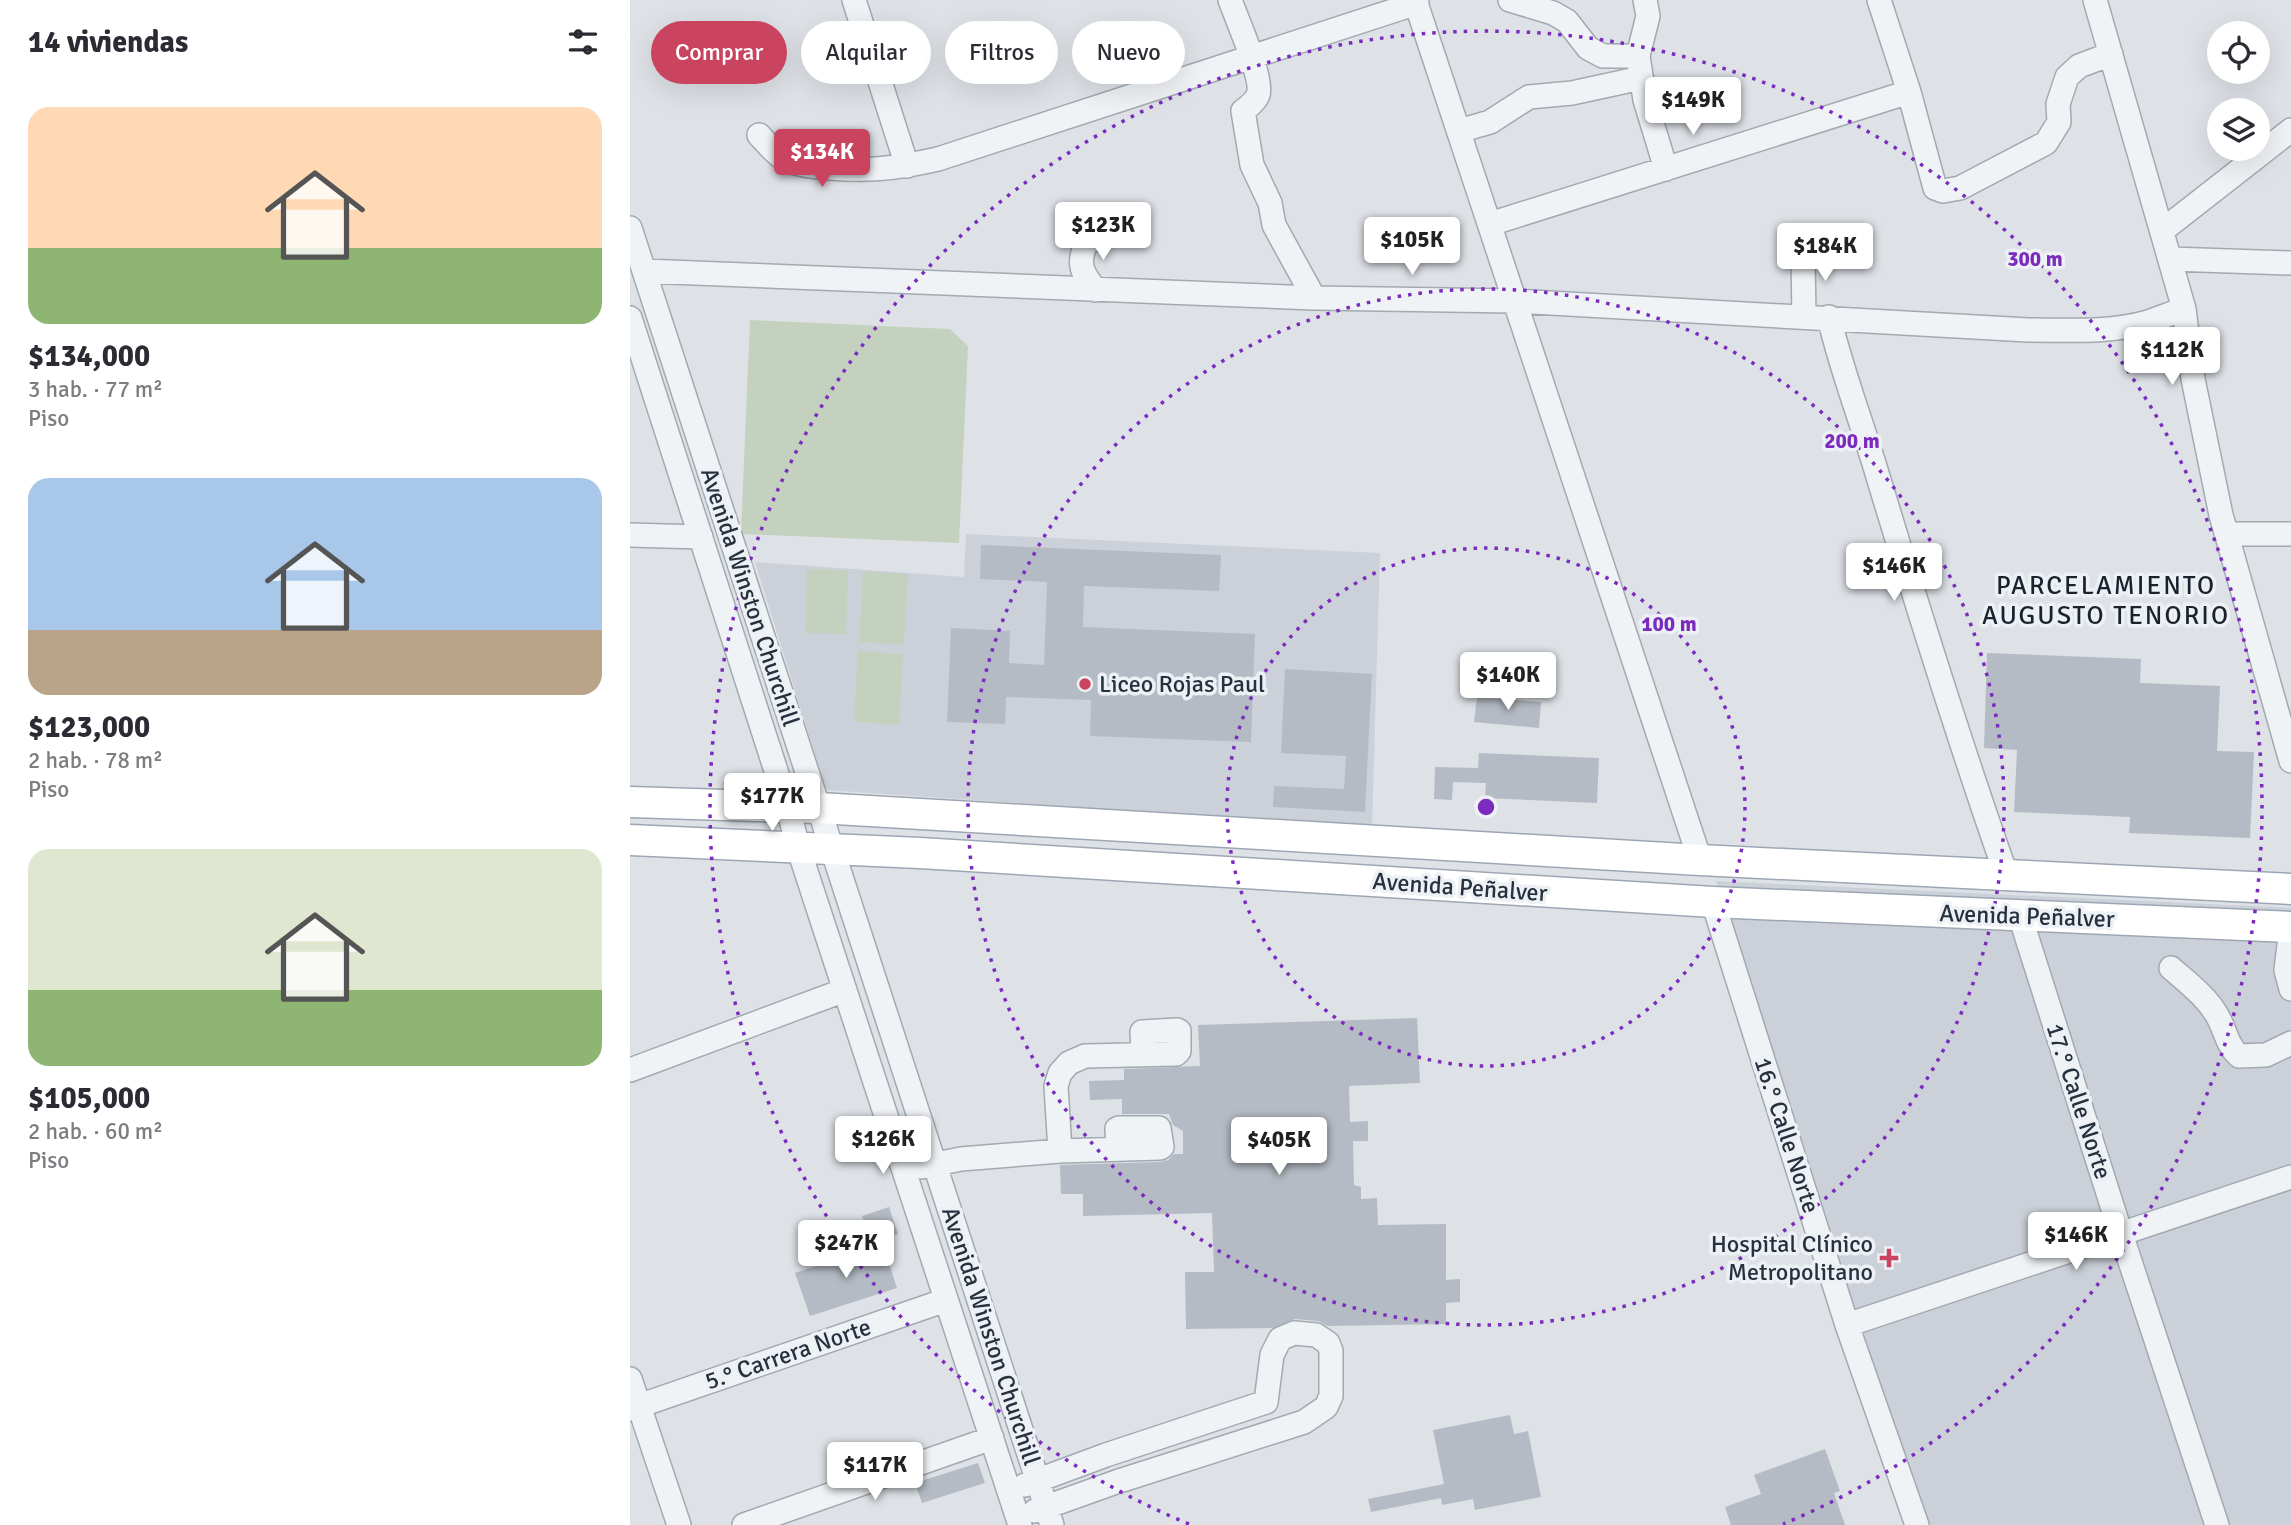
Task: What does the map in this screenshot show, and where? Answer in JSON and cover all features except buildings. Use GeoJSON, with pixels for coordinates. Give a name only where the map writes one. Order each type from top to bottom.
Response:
{"type":"FeatureCollection","features":[{"type":"Feature","properties":{"kind":"main road","name":"Avenida Peñalver"},"geometry":{"type":"LineString","coordinates":[[630,802],[819,808],[1700,860],[2291,889]]}},
{"type":"Feature","properties":{"kind":"main road","name":"Avenida Peñalver"},"geometry":{"type":"LineString","coordinates":[[630,840],[798,847],[1713,902],[2291,928]]}},
{"type":"Feature","properties":{"kind":"street"},"geometry":{"type":"LineString","coordinates":[[854,0],[907,166]]}},
{"type":"Feature","properties":{"kind":"street"},"geometry":{"type":"LineString","coordinates":[[1230,0],[1252,58],[1259,88],[1258,97],[1243,111],[1252,165],[1270,203],[1274,226],[1314,298]]}},
{"type":"Feature","properties":{"kind":"street"},"geometry":{"type":"LineString","coordinates":[[1510,0],[1553,13],[1567,21],[1588,48],[1603,56],[1639,67]]}},
{"type":"Feature","properties":{"kind":"street"},"geometry":{"type":"LineString","coordinates":[[1644,0],[1648,16],[1639,67],[1644,100],[1666,169]]}},
{"type":"Feature","properties":{"kind":"street"},"geometry":{"type":"LineString","coordinates":[[1879,0],[1909,92],[1935,188],[1943,191],[1960,188],[2046,143],[2059,122],[2058,104],[2067,77],[2079,65],[2111,54]]}},
{"type":"Feature","properties":{"kind":"street"},"geometry":{"type":"LineString","coordinates":[[2095,0],[2184,309],[2193,379],[2226,534],[2284,704],[2291,761]]}},
{"type":"Feature","properties":{"kind":"street"},"geometry":{"type":"LineString","coordinates":[[759,135],[782,158],[805,165],[846,170],[907,166],[938,159],[1252,58],[1416,2],[1700,860]]}},
{"type":"Feature","properties":{"kind":"street"},"geometry":{"type":"LineString","coordinates":[[1459,131],[1490,122],[1529,97],[1572,93],[1639,67]]}},
{"type":"Feature","properties":{"kind":"street"},"geometry":{"type":"LineString","coordinates":[[1490,224],[1909,92]]}},
{"type":"Feature","properties":{"kind":"street"},"geometry":{"type":"LineString","coordinates":[[2162,229],[2291,130]]}},
{"type":"Feature","properties":{"kind":"street","name":"Avenida Winston Churchill"},"geometry":{"type":"LineString","coordinates":[[630,228],[1050,1516]]}},
{"type":"Feature","properties":{"kind":"street"},"geometry":{"type":"LineString","coordinates":[[1095,290],[1083,272],[1081,256],[1086,243],[1109,233]]}},
{"type":"Feature","properties":{"kind":"street"},"geometry":{"type":"LineString","coordinates":[[1804,316],[1803,258],[1807,245]]}},
{"type":"Feature","properties":{"kind":"street"},"geometry":{"type":"LineString","coordinates":[[2171,259],[2291,263]]}},
{"type":"Feature","properties":{"kind":"street"},"geometry":{"type":"LineString","coordinates":[[644,271],[1314,298],[1515,301],[2028,330],[2083,331],[2117,328],[2147,322],[2184,309]]}},
{"type":"Feature","properties":{"kind":"street"},"geometry":{"type":"LineString","coordinates":[[1829,317],[1840,363],[1982,808],[2006,874]]}},
{"type":"Feature","properties":{"kind":"street","name":"Avenida Winston Churchill"},"geometry":{"type":"LineString","coordinates":[[630,318],[788,808],[798,847],[1019,1521]]}},
{"type":"Feature","properties":{"kind":"street"},"geometry":{"type":"LineString","coordinates":[[630,534],[701,537]]}},
{"type":"Feature","properties":{"kind":"street"},"geometry":{"type":"LineString","coordinates":[[2226,534],[2291,534]]}},
{"type":"Feature","properties":{"kind":"street","name":"16.° Calle Norte"},"geometry":{"type":"LineString","coordinates":[[1713,902],[1847,1325],[1917,1525]]}},
{"type":"Feature","properties":{"kind":"street","name":"17.° Calle Norte"},"geometry":{"type":"LineString","coordinates":[[2020,916],[2217,1525]]}},
{"type":"Feature","properties":{"kind":"street"},"geometry":{"type":"LineString","coordinates":[[2291,928],[2286,970],[2291,989]]}},
{"type":"Feature","properties":{"kind":"street"},"geometry":{"type":"LineString","coordinates":[[2171,968],[2206,1000],[2218,1017],[2230,1048],[2239,1056],[2266,1055],[2291,1043]]}},
{"type":"Feature","properties":{"kind":"street"},"geometry":{"type":"LineString","coordinates":[[630,1070],[845,990]]}},
{"type":"Feature","properties":{"kind":"street"},"geometry":{"type":"LineString","coordinates":[[1060,1151],[1056,1086],[1058,1078],[1069,1063],[1085,1056],[1143,1054]]}},
{"type":"Feature","properties":{"kind":"street"},"geometry":{"type":"LineString","coordinates":[[904,1172],[934,1163],[1060,1151],[1118,1149]]}},
{"type":"Feature","properties":{"kind":"street"},"geometry":{"type":"LineString","coordinates":[[1847,1325],[2291,1177]]}},
{"type":"Feature","properties":{"kind":"street","name":"5.° Carrera Norte"},"geometry":{"type":"LineString","coordinates":[[635,1407],[946,1300]]}},
{"type":"Feature","properties":{"kind":"street"},"geometry":{"type":"LineString","coordinates":[[1019,1521],[1050,1516],[1116,1482],[1304,1422],[1326,1407],[1331,1396],[1331,1351],[1328,1343],[1316,1335],[1294,1333],[1280,1339],[1272,1355],[1266,1402]]}},
{"type":"Feature","properties":{"kind":"street"},"geometry":{"type":"LineString","coordinates":[[630,1379],[635,1407],[679,1525]]}},
{"type":"Feature","properties":{"kind":"street"},"geometry":{"type":"LineString","coordinates":[[1009,1492],[1106,1455],[1266,1402]]}},
{"type":"Feature","properties":{"kind":"street"},"geometry":{"type":"LineString","coordinates":[[1266,1402],[1290,1421],[1304,1422]]}},
{"type":"Feature","properties":{"kind":"street"},"geometry":{"type":"LineString","coordinates":[[1217,1417],[1227,1446]]}},
{"type":"Feature","properties":{"kind":"street"},"geometry":{"type":"LineString","coordinates":[[744,1525],[992,1438]]}},
{"type":"Feature","properties":{"kind":"street"},"geometry":{"type":"LineString","coordinates":[[1106,1455],[1116,1482]]}},
{"type":"Feature","properties":{"kind":"shaded area","name":"Liceo Rojas Paul"},"geometry":{"type":"Polygon","coordinates":[[[966,534],[1380,553],[1372,827],[826,790],[755,562],[964,577],[966,534]]]}},
{"type":"Feature","properties":{"kind":"shaded area"},"geometry":{"type":"Polygon","coordinates":[[[1716,881],[2291,908],[2291,1525],[1924,1525],[1716,881]]]}},
{"type":"Feature","properties":{"kind":"green space"},"geometry":{"type":"Polygon","coordinates":[[[750,320],[950,329],[968,346],[959,543],[741,534],[750,320]]]}},
{"type":"Feature","properties":{"kind":"green space"},"geometry":{"type":"Polygon","coordinates":[[[807,569],[848,570],[846,634],[805,633],[807,569]]]}},
{"type":"Feature","properties":{"kind":"green space"},"geometry":{"type":"Polygon","coordinates":[[[863,571],[908,574],[904,645],[859,642],[863,571]]]}},
{"type":"Feature","properties":{"kind":"green space"},"geometry":{"type":"Polygon","coordinates":[[[858,651],[903,654],[899,725],[854,722],[858,651]]]}},
{"type":"Feature","properties":{"kind":"place","name":"Liceo Rojas Paul"},"geometry":{"type":"Point","coordinates":[1085,684]}},
{"type":"Feature","properties":{"kind":"place","name":"Hospital Clínico Metropolitano"},"geometry":{"type":"Point","coordinates":[1889,1258]}},
{"type":"Feature","properties":{"kind":"district","name":"PARCELAMIENTO AUGUSTO TENORIO"},"geometry":{"type":"Point","coordinates":[2106,601]}}]}
